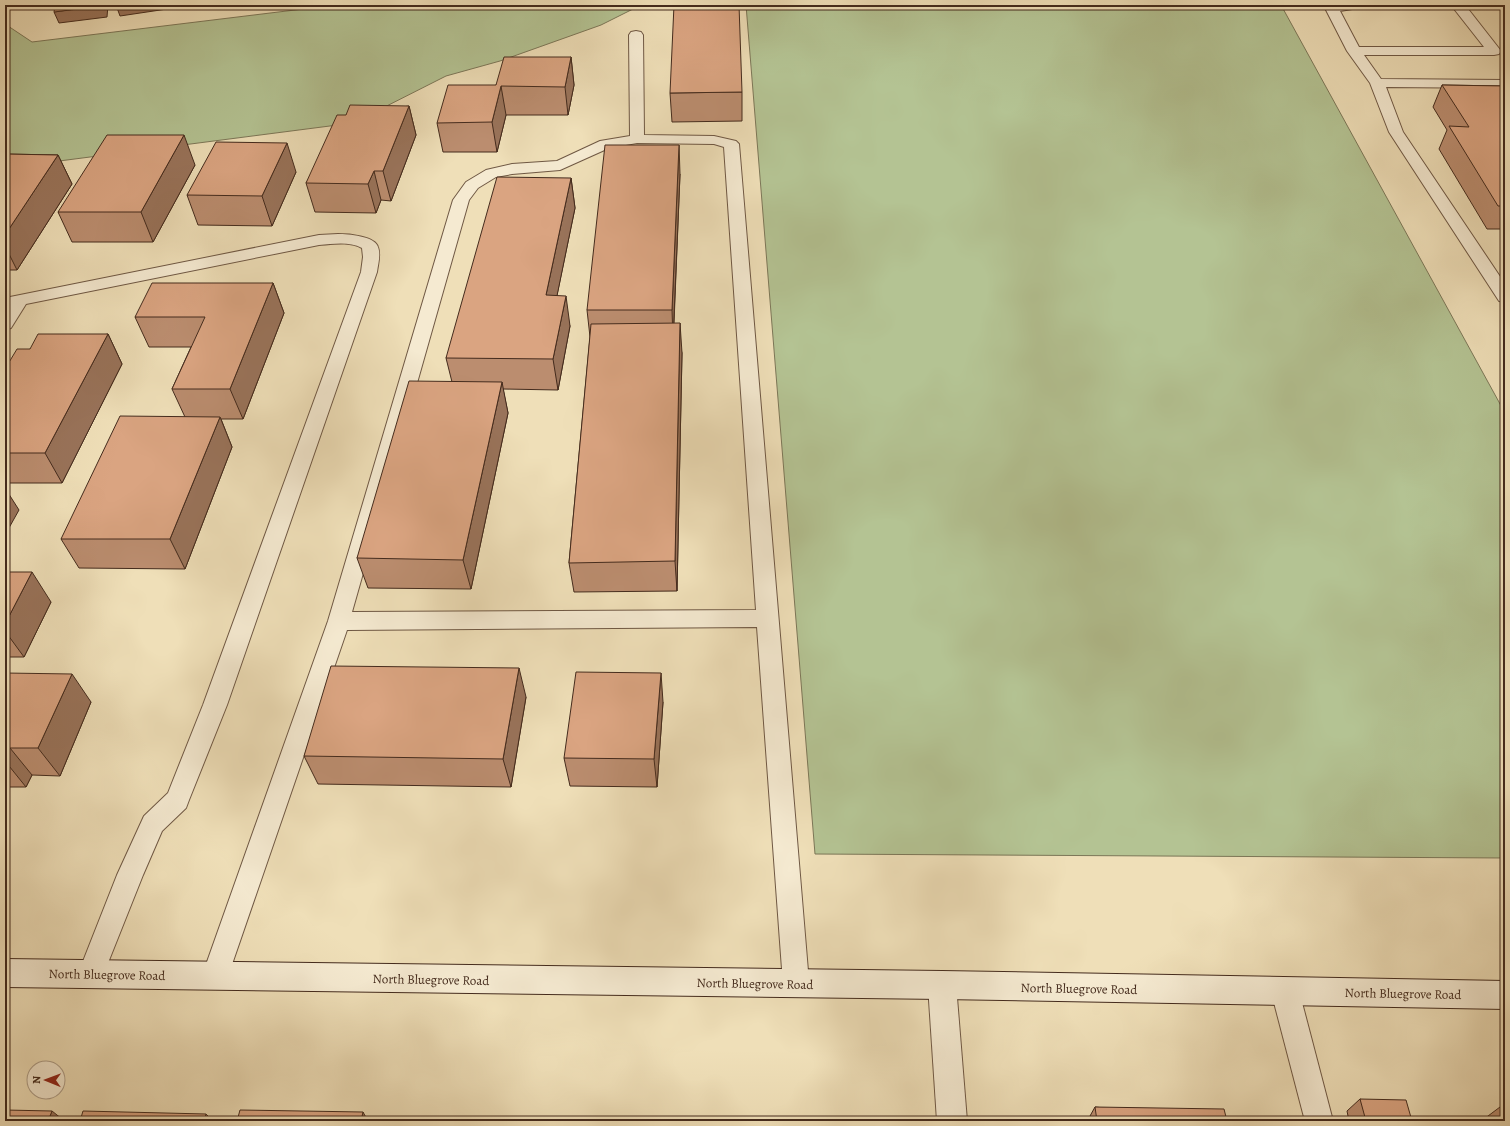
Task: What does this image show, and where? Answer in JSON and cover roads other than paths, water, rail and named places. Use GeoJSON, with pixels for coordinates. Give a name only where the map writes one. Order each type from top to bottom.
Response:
{"type":"FeatureCollection","features":[{"type":"Feature","properties":{"kind":"street","name":"North Bluegrove Road"},"geometry":{"type":"LineString","coordinates":[[5,973],[942,985],[1505,995]]}},
{"type":"Feature","properties":{"kind":"street"},"geometry":{"type":"LineString","coordinates":[[942,985],[952,1121]]}},
{"type":"Feature","properties":{"kind":"lane"},"geometry":{"type":"LineString","coordinates":[[1353,5],[1332,8],[1354,51],[1377,83],[1396,132],[1503,291]]}},
{"type":"Feature","properties":{"kind":"lane"},"geometry":{"type":"LineString","coordinates":[[1354,51],[1494,51],[1458,5]]}},
{"type":"Feature","properties":{"kind":"lane"},"geometry":{"type":"LineString","coordinates":[[636,35],[637,139]]}},
{"type":"Feature","properties":{"kind":"lane"},"geometry":{"type":"LineString","coordinates":[[1377,83],[1505,84]]}},
{"type":"Feature","properties":{"kind":"lane"},"geometry":{"type":"LineString","coordinates":[[215,976],[339,621],[461,200],[472,185],[492,173],[512,169],[560,165],[605,144],[637,139],[714,140],[731,144],[796,984]]}},
{"type":"Feature","properties":{"kind":"lane"},"geometry":{"type":"LineString","coordinates":[[5,324],[12,302],[319,240],[343,238],[363,242],[370,246],[371,257],[369,272],[215,705],[177,800],[153,824],[150,830],[130,875],[91,974]]}},
{"type":"Feature","properties":{"kind":"lane"},"geometry":{"type":"LineString","coordinates":[[339,621],[767,618]]}},
{"type":"Feature","properties":{"kind":"lane"},"geometry":{"type":"LineString","coordinates":[[1285,991],[1319,1121]]}}]}
